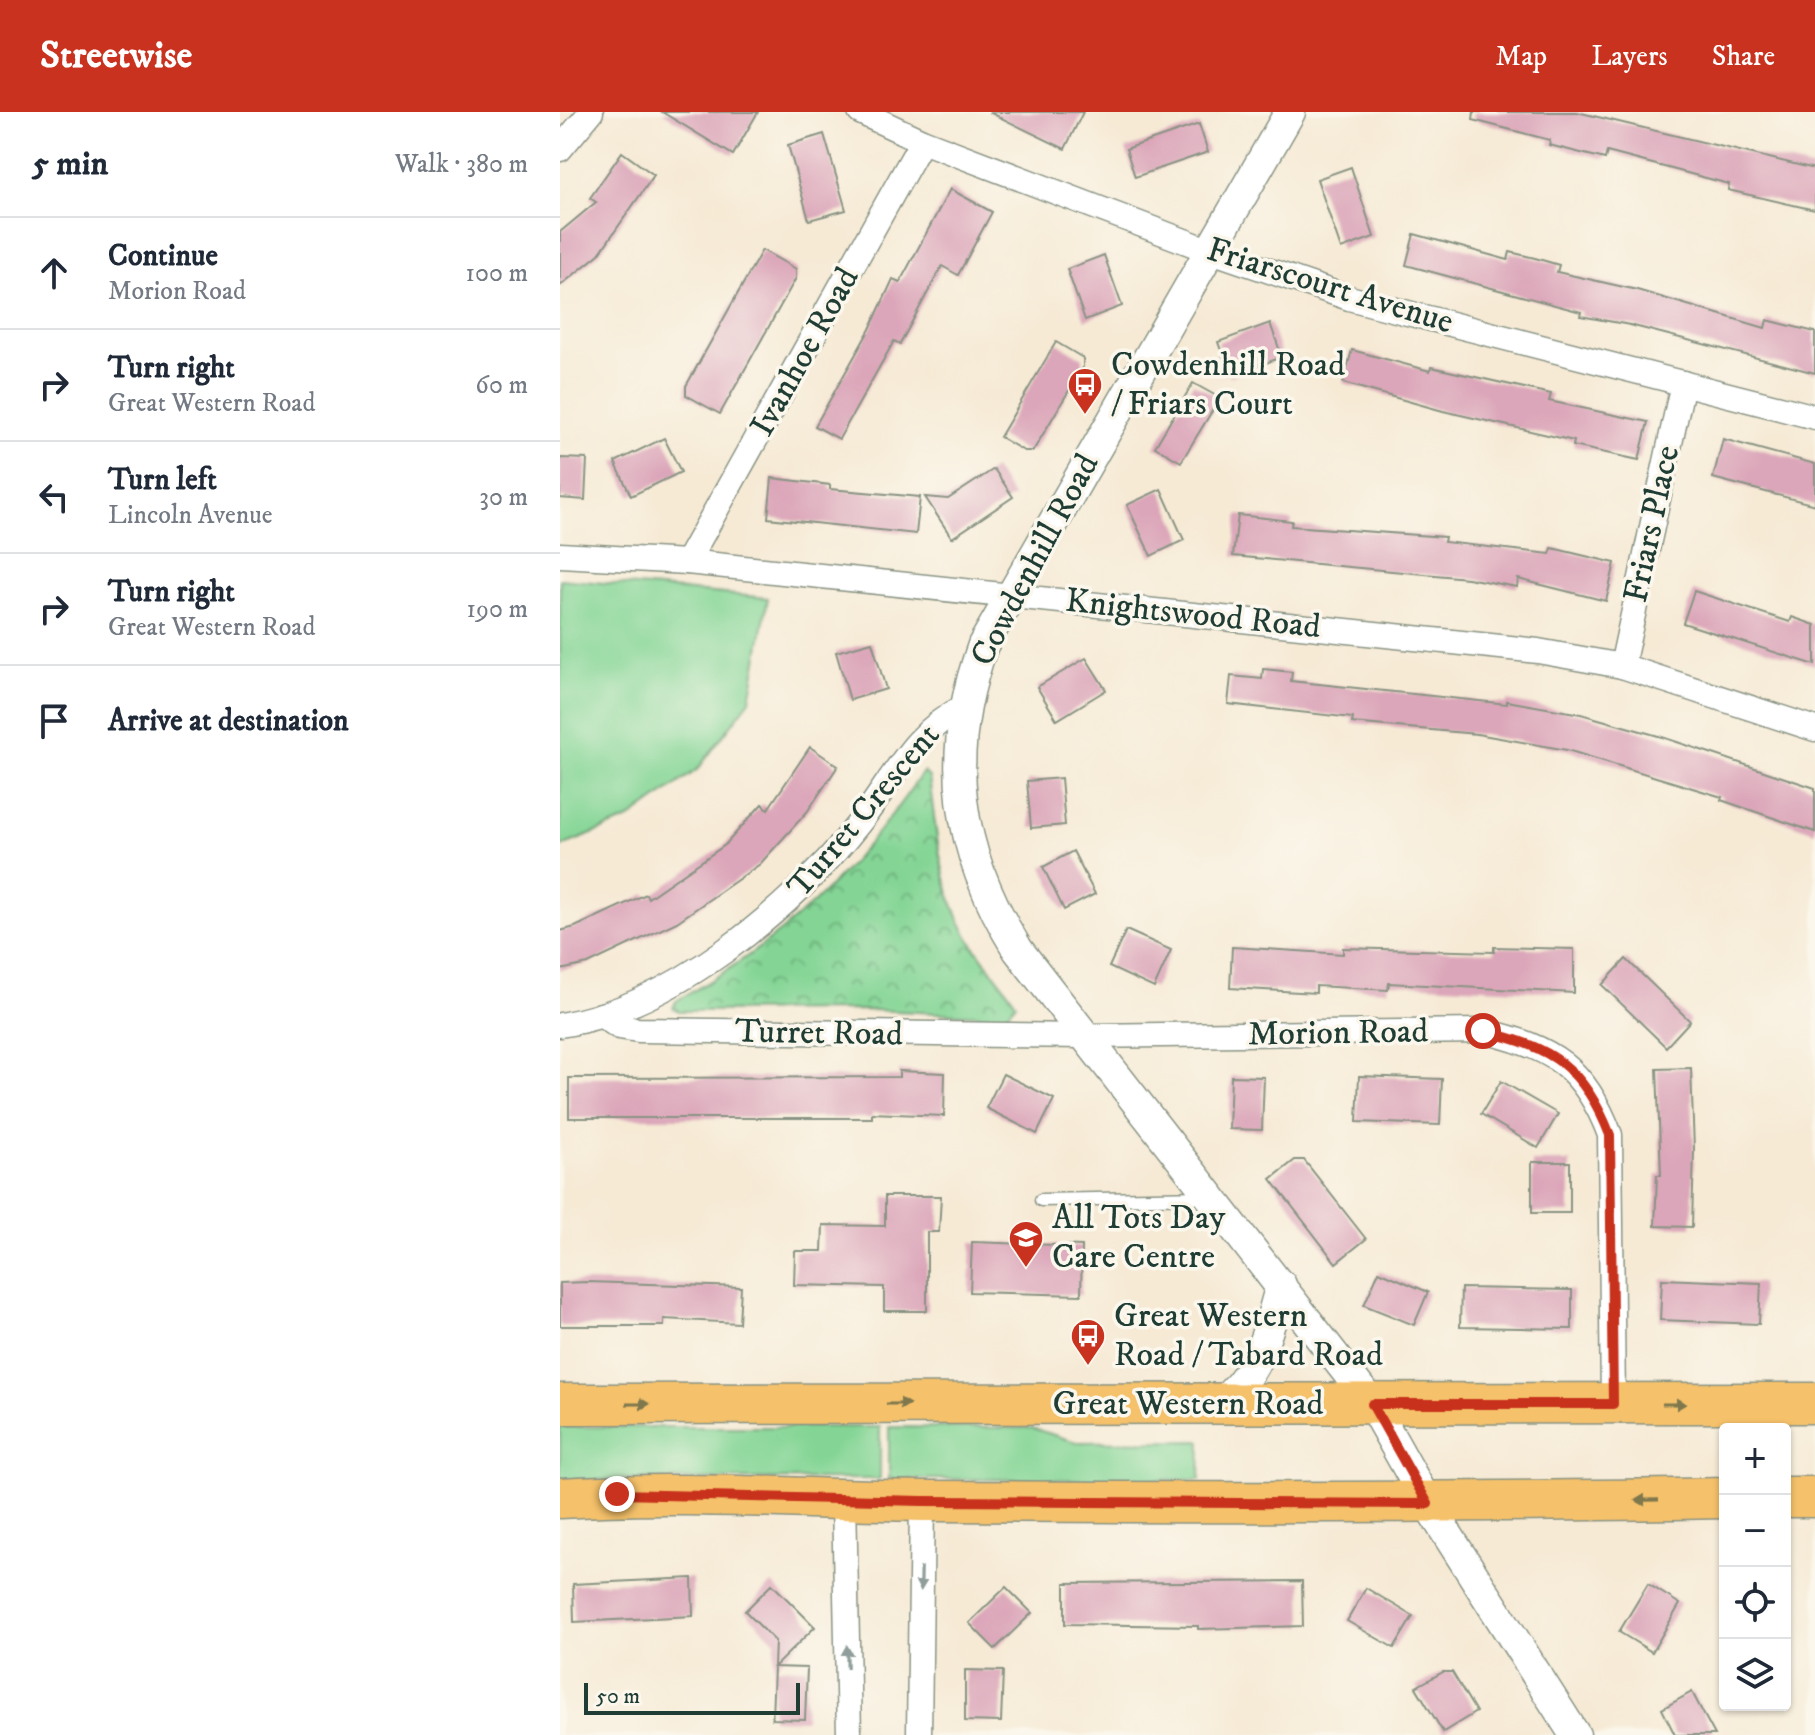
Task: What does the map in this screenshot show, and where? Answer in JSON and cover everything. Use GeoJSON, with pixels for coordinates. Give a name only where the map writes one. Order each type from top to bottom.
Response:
{"type":"FeatureCollection","features":[{"type":"Feature","properties":{"kind":"main road","name":"Great Western Road"},"geometry":{"type":"LineString","coordinates":[[560,1404],[1613,1404],[1813,1399]]}},
{"type":"Feature","properties":{"kind":"main road"},"geometry":{"type":"LineString","coordinates":[[560,1498],[617,1494],[922,1501],[1428,1504],[1719,1498]]}},
{"type":"Feature","properties":{"kind":"main road"},"geometry":{"type":"LineString","coordinates":[[1791,1497],[1815,1497]]}},
{"type":"Feature","properties":{"kind":"street"},"geometry":{"type":"LineString","coordinates":[[560,149],[591,112]]}},
{"type":"Feature","properties":{"kind":"street","name":"Friarscourt Avenue"},"geometry":{"type":"LineString","coordinates":[[860,112],[922,141],[1208,250],[1349,298],[1815,417]]}},
{"type":"Feature","properties":{"kind":"street","name":"Cowdenhill Road"},"geometry":{"type":"LineString","coordinates":[[1290,112],[983,645],[964,707],[958,755],[959,792],[979,874],[997,916],[1018,950],[1372,1404],[1428,1504],[1575,1735]]}},
{"type":"Feature","properties":{"kind":"street","name":"Ivanhoe Road"},"geometry":{"type":"LineString","coordinates":[[687,562],[922,141]]}},
{"type":"Feature","properties":{"kind":"street","name":"Friars Place"},"geometry":{"type":"LineString","coordinates":[[1622,666],[1683,383]]}},
{"type":"Feature","properties":{"kind":"street","name":"Knightswood Road"},"geometry":{"type":"LineString","coordinates":[[560,555],[687,562],[1448,639],[1622,666],[1815,729]]}},
{"type":"Feature","properties":{"kind":"street","name":"Turret Crescent"},"geometry":{"type":"LineString","coordinates":[[601,1015],[716,957],[784,905],[829,861],[927,729],[964,707]]}},
{"type":"Feature","properties":{"kind":"street"},"geometry":{"type":"LineString","coordinates":[[560,1025],[601,1015]]}},
{"type":"Feature","properties":{"kind":"street","name":"Turret Road"},"geometry":{"type":"LineString","coordinates":[[601,1015],[619,1027],[638,1030],[1084,1036]]}},
{"type":"Feature","properties":{"kind":"street","name":"Morion Road"},"geometry":{"type":"LineString","coordinates":[[1084,1036],[1483,1031],[1521,1040],[1554,1055],[1580,1076],[1598,1103],[1610,1135],[1613,1404]]}},
{"type":"Feature","properties":{"kind":"street"},"geometry":{"type":"LineString","coordinates":[[1219,1404],[1241,1387],[1253,1369],[1281,1285]]}},
{"type":"Feature","properties":{"kind":"street"},"geometry":{"type":"LineString","coordinates":[[844,1499],[849,1735]]}},
{"type":"Feature","properties":{"kind":"street"},"geometry":{"type":"LineString","coordinates":[[919,1735],[922,1501]]}},
{"type":"Feature","properties":{"kind":"lane"},"geometry":{"type":"LineString","coordinates":[[1041,1200],[1213,1197]]}},
{"type":"Feature","properties":{"kind":"green space"},"geometry":{"type":"Polygon","coordinates":[[[560,579],[768,598],[750,700],[698,769],[629,819],[560,847],[560,579]]]}},
{"type":"Feature","properties":{"kind":"green space"},"geometry":{"type":"Polygon","coordinates":[[[923,772],[929,777],[945,880],[959,920],[1016,1003],[1005,1016],[871,1010],[679,1011],[673,1008],[676,1001],[751,954],[814,902],[870,843],[923,772]]]}},
{"type":"Feature","properties":{"kind":"green space"},"geometry":{"type":"Polygon","coordinates":[[[560,1427],[880,1427],[880,1479],[560,1480],[560,1427]]]}},
{"type":"Feature","properties":{"kind":"green space"},"geometry":{"type":"Polygon","coordinates":[[[889,1427],[1032,1428],[1076,1442],[1201,1441],[1200,1480],[889,1479],[889,1427]]]}},
{"type":"Feature","properties":{"kind":"building"},"geometry":{"type":"Polygon","coordinates":[[[662,112],[758,112],[733,155],[662,112]]]}},
{"type":"Feature","properties":{"kind":"building"},"geometry":{"type":"Polygon","coordinates":[[[989,112],[1083,112],[1065,149],[989,112]]]}},
{"type":"Feature","properties":{"kind":"building"},"geometry":{"type":"Polygon","coordinates":[[[1474,112],[1577,112],[1815,169],[1815,210],[1728,190],[1729,184],[1607,152],[1605,159],[1549,145],[1550,140],[1473,120],[1474,112]]]}},
{"type":"Feature","properties":{"kind":"building"},"geometry":{"type":"Polygon","coordinates":[[[1199,124],[1208,152],[1135,177],[1126,149],[1199,124]]]}},
{"type":"Feature","properties":{"kind":"building"},"geometry":{"type":"Polygon","coordinates":[[[824,134],[846,210],[809,220],[788,145],[824,134]]]}},
{"type":"Feature","properties":{"kind":"building"},"geometry":{"type":"Polygon","coordinates":[[[622,152],[654,175],[599,254],[560,286],[560,232],[596,202],[590,198],[622,152]]]}},
{"type":"Feature","properties":{"kind":"building"},"geometry":{"type":"Polygon","coordinates":[[[1351,167],[1374,237],[1341,249],[1317,179],[1351,167]]]}},
{"type":"Feature","properties":{"kind":"building"},"geometry":{"type":"Polygon","coordinates":[[[950,189],[992,212],[958,275],[942,266],[900,344],[894,341],[839,439],[815,426],[870,329],[893,279],[900,282],[950,189]]]}},
{"type":"Feature","properties":{"kind":"building"},"geometry":{"type":"Polygon","coordinates":[[[1414,234],[1508,260],[1510,252],[1535,258],[1559,265],[1557,272],[1637,290],[1765,328],[1767,320],[1815,332],[1815,373],[1630,325],[1580,316],[1581,312],[1406,265],[1414,234]]]}},
{"type":"Feature","properties":{"kind":"building"},"geometry":{"type":"Polygon","coordinates":[[[762,250],[796,269],[796,278],[720,414],[686,395],[686,386],[762,250]]]}},
{"type":"Feature","properties":{"kind":"building"},"geometry":{"type":"Polygon","coordinates":[[[1104,255],[1122,306],[1085,320],[1067,269],[1104,255]]]}},
{"type":"Feature","properties":{"kind":"building"},"geometry":{"type":"Polygon","coordinates":[[[1270,323],[1282,357],[1230,376],[1218,342],[1270,323]]]}},
{"type":"Feature","properties":{"kind":"building"},"geometry":{"type":"Polygon","coordinates":[[[1056,342],[1083,358],[1083,367],[1033,451],[1024,451],[1000,437],[1056,342]]]}},
{"type":"Feature","properties":{"kind":"building"},"geometry":{"type":"Polygon","coordinates":[[[1352,350],[1430,371],[1431,367],[1551,394],[1549,401],[1648,422],[1639,460],[1573,446],[1574,441],[1443,411],[1343,383],[1352,350]]]}},
{"type":"Feature","properties":{"kind":"building"},"geometry":{"type":"Polygon","coordinates":[[[1193,383],[1220,398],[1181,462],[1155,447],[1193,383]]]}},
{"type":"Feature","properties":{"kind":"building"},"geometry":{"type":"Polygon","coordinates":[[[664,438],[681,472],[631,496],[615,462],[664,438]]]}},
{"type":"Feature","properties":{"kind":"building"},"geometry":{"type":"Polygon","coordinates":[[[1723,439],[1815,464],[1815,505],[1713,478],[1723,439]]]}},
{"type":"Feature","properties":{"kind":"building"},"geometry":{"type":"Polygon","coordinates":[[[560,458],[587,459],[585,500],[560,498],[560,458]]]}},
{"type":"Feature","properties":{"kind":"building"},"geometry":{"type":"Polygon","coordinates":[[[994,469],[1013,497],[952,538],[925,497],[948,499],[994,469]]]}},
{"type":"Feature","properties":{"kind":"building"},"geometry":{"type":"Polygon","coordinates":[[[772,478],[830,485],[830,489],[920,497],[916,534],[768,518],[772,478]]]}},
{"type":"Feature","properties":{"kind":"building"},"geometry":{"type":"Polygon","coordinates":[[[1161,489],[1184,540],[1151,556],[1127,505],[1161,489]]]}},
{"type":"Feature","properties":{"kind":"building"},"geometry":{"type":"Polygon","coordinates":[[[1238,515],[1292,521],[1291,526],[1445,537],[1444,542],[1550,554],[1552,548],[1615,563],[1606,601],[1518,579],[1517,587],[1467,578],[1233,556],[1238,515]]]}},
{"type":"Feature","properties":{"kind":"building"},"geometry":{"type":"Polygon","coordinates":[[[1694,591],[1790,622],[1792,617],[1815,625],[1815,665],[1683,623],[1694,591]]]}},
{"type":"Feature","properties":{"kind":"building"},"geometry":{"type":"Polygon","coordinates":[[[872,642],[886,689],[850,700],[836,652],[872,642]]]}},
{"type":"Feature","properties":{"kind":"building"},"geometry":{"type":"Polygon","coordinates":[[[1086,658],[1106,690],[1057,720],[1037,687],[1086,658]]]}},
{"type":"Feature","properties":{"kind":"building"},"geometry":{"type":"Polygon","coordinates":[[[1263,669],[1292,672],[1291,681],[1507,704],[1507,701],[1581,714],[1662,737],[1815,788],[1815,832],[1721,800],[1722,797],[1567,750],[1477,734],[1352,723],[1353,718],[1228,704],[1231,676],[1262,679],[1263,669]]]}},
{"type":"Feature","properties":{"kind":"building"},"geometry":{"type":"Polygon","coordinates":[[[810,747],[838,766],[807,812],[760,864],[677,922],[588,964],[560,970],[560,931],[646,894],[648,898],[725,845],[762,804],[768,809],[810,747]]]}},
{"type":"Feature","properties":{"kind":"building"},"geometry":{"type":"Polygon","coordinates":[[[1061,778],[1065,825],[1031,828],[1027,781],[1061,778]]]}},
{"type":"Feature","properties":{"kind":"building"},"geometry":{"type":"Polygon","coordinates":[[[1073,851],[1095,894],[1064,910],[1043,867],[1073,851]]]}},
{"type":"Feature","properties":{"kind":"building"},"geometry":{"type":"Polygon","coordinates":[[[1126,930],[1171,950],[1154,988],[1109,967],[1126,930]]]}},
{"type":"Feature","properties":{"kind":"building"},"geometry":{"type":"Polygon","coordinates":[[[1232,947],[1343,954],[1343,948],[1494,952],[1494,947],[1574,949],[1574,993],[1389,983],[1388,990],[1316,986],[1316,993],[1230,988],[1232,947]]]}},
{"type":"Feature","properties":{"kind":"building"},"geometry":{"type":"Polygon","coordinates":[[[1626,959],[1690,1021],[1666,1047],[1602,985],[1626,959]]]}},
{"type":"Feature","properties":{"kind":"building"},"geometry":{"type":"Polygon","coordinates":[[[1691,1068],[1694,1149],[1692,1227],[1655,1226],[1657,1175],[1661,1175],[1657,1069],[1691,1068]]]}},
{"type":"Feature","properties":{"kind":"building"},"geometry":{"type":"Polygon","coordinates":[[[899,1071],[945,1073],[944,1116],[872,1113],[872,1118],[569,1118],[569,1078],[899,1077],[899,1071]]]}},
{"type":"Feature","properties":{"kind":"building"},"geometry":{"type":"Polygon","coordinates":[[[1003,1074],[1054,1099],[1037,1134],[986,1108],[1003,1074]]]}},
{"type":"Feature","properties":{"kind":"building"},"geometry":{"type":"Polygon","coordinates":[[[1231,1076],[1264,1077],[1262,1130],[1229,1129],[1231,1076]]]}},
{"type":"Feature","properties":{"kind":"building"},"geometry":{"type":"Polygon","coordinates":[[[1359,1076],[1442,1079],[1440,1125],[1357,1122],[1359,1076]]]}},
{"type":"Feature","properties":{"kind":"building"},"geometry":{"type":"Polygon","coordinates":[[[1501,1081],[1558,1114],[1538,1148],[1481,1114],[1501,1081]]]}},
{"type":"Feature","properties":{"kind":"building"},"geometry":{"type":"Polygon","coordinates":[[[1295,1160],[1304,1160],[1366,1239],[1336,1263],[1271,1179],[1295,1160]]]}},
{"type":"Feature","properties":{"kind":"building"},"geometry":{"type":"Polygon","coordinates":[[[1532,1162],[1570,1162],[1570,1213],[1532,1213],[1532,1162]]]}},
{"type":"Feature","properties":{"kind":"building"},"geometry":{"type":"Polygon","coordinates":[[[885,1196],[941,1196],[939,1232],[927,1232],[927,1311],[884,1311],[884,1287],[794,1285],[795,1251],[822,1251],[823,1225],[885,1226],[885,1196]]]}},
{"type":"Feature","properties":{"kind":"building","name":"All Tots Day Care Centre"},"geometry":{"type":"Polygon","coordinates":[[[972,1242],[1082,1246],[1081,1295],[970,1292],[972,1242]]]}},
{"type":"Feature","properties":{"kind":"building"},"geometry":{"type":"Polygon","coordinates":[[[1379,1271],[1428,1292],[1414,1325],[1364,1305],[1379,1271]]]}},
{"type":"Feature","properties":{"kind":"building"},"geometry":{"type":"Polygon","coordinates":[[[1662,1279],[1761,1283],[1759,1324],[1660,1320],[1662,1279]]]}},
{"type":"Feature","properties":{"kind":"building"},"geometry":{"type":"Polygon","coordinates":[[[560,1283],[741,1287],[739,1323],[664,1319],[664,1326],[560,1326],[560,1283]]]}},
{"type":"Feature","properties":{"kind":"building"},"geometry":{"type":"Polygon","coordinates":[[[1461,1288],[1572,1290],[1572,1329],[1460,1327],[1461,1288]]]}},
{"type":"Feature","properties":{"kind":"building"},"geometry":{"type":"Polygon","coordinates":[[[692,1578],[693,1616],[574,1622],[573,1584],[692,1578]]]}},
{"type":"Feature","properties":{"kind":"building"},"geometry":{"type":"Polygon","coordinates":[[[1302,1581],[1303,1626],[1198,1629],[1198,1626],[1065,1624],[1065,1583],[1302,1581]]]}},
{"type":"Feature","properties":{"kind":"building"},"geometry":{"type":"Polygon","coordinates":[[[772,1584],[815,1627],[774,1667],[775,1641],[745,1611],[772,1584]]]}},
{"type":"Feature","properties":{"kind":"building"},"geometry":{"type":"Polygon","coordinates":[[[1648,1584],[1680,1604],[1652,1652],[1619,1632],[1648,1584]]]}},
{"type":"Feature","properties":{"kind":"building"},"geometry":{"type":"Polygon","coordinates":[[[1006,1587],[1032,1613],[995,1649],[969,1623],[1006,1587]]]}},
{"type":"Feature","properties":{"kind":"building"},"geometry":{"type":"Polygon","coordinates":[[[1366,1588],[1413,1616],[1394,1648],[1347,1621],[1366,1588]]]}},
{"type":"Feature","properties":{"kind":"building"},"geometry":{"type":"Polygon","coordinates":[[[774,1667],[807,1668],[805,1720],[772,1719],[774,1667]]]}},
{"type":"Feature","properties":{"kind":"building"},"geometry":{"type":"Polygon","coordinates":[[[965,1670],[1003,1671],[1001,1722],[965,1721],[965,1670]]]}},
{"type":"Feature","properties":{"kind":"building"},"geometry":{"type":"Polygon","coordinates":[[[1443,1672],[1452,1672],[1476,1712],[1443,1732],[1416,1687],[1443,1672]]]}},
{"type":"Feature","properties":{"kind":"building"},"geometry":{"type":"Polygon","coordinates":[[[1692,1692],[1715,1735],[1675,1735],[1662,1709],[1692,1692]]]}},
{"type":"Feature","properties":{"kind":"place","name":"Cowdenhill Road / Friars Court"},"geometry":{"type":"Point","coordinates":[1085,416]}},
{"type":"Feature","properties":{"kind":"place","name":"All Tots Day Care Centre"},"geometry":{"type":"Point","coordinates":[1026,1269]}},
{"type":"Feature","properties":{"kind":"place","name":"Great Western Road / Tabard Road"},"geometry":{"type":"Point","coordinates":[1088,1367]}},
{"type":"Feature","properties":{"kind":"route"},"geometry":{"type":"LineString","coordinates":[[617,1494],[922,1501],[1428,1504],[1372,1404],[1613,1404],[1610,1135],[1598,1103],[1580,1076],[1554,1055],[1521,1040],[1483,1031]]}}]}
